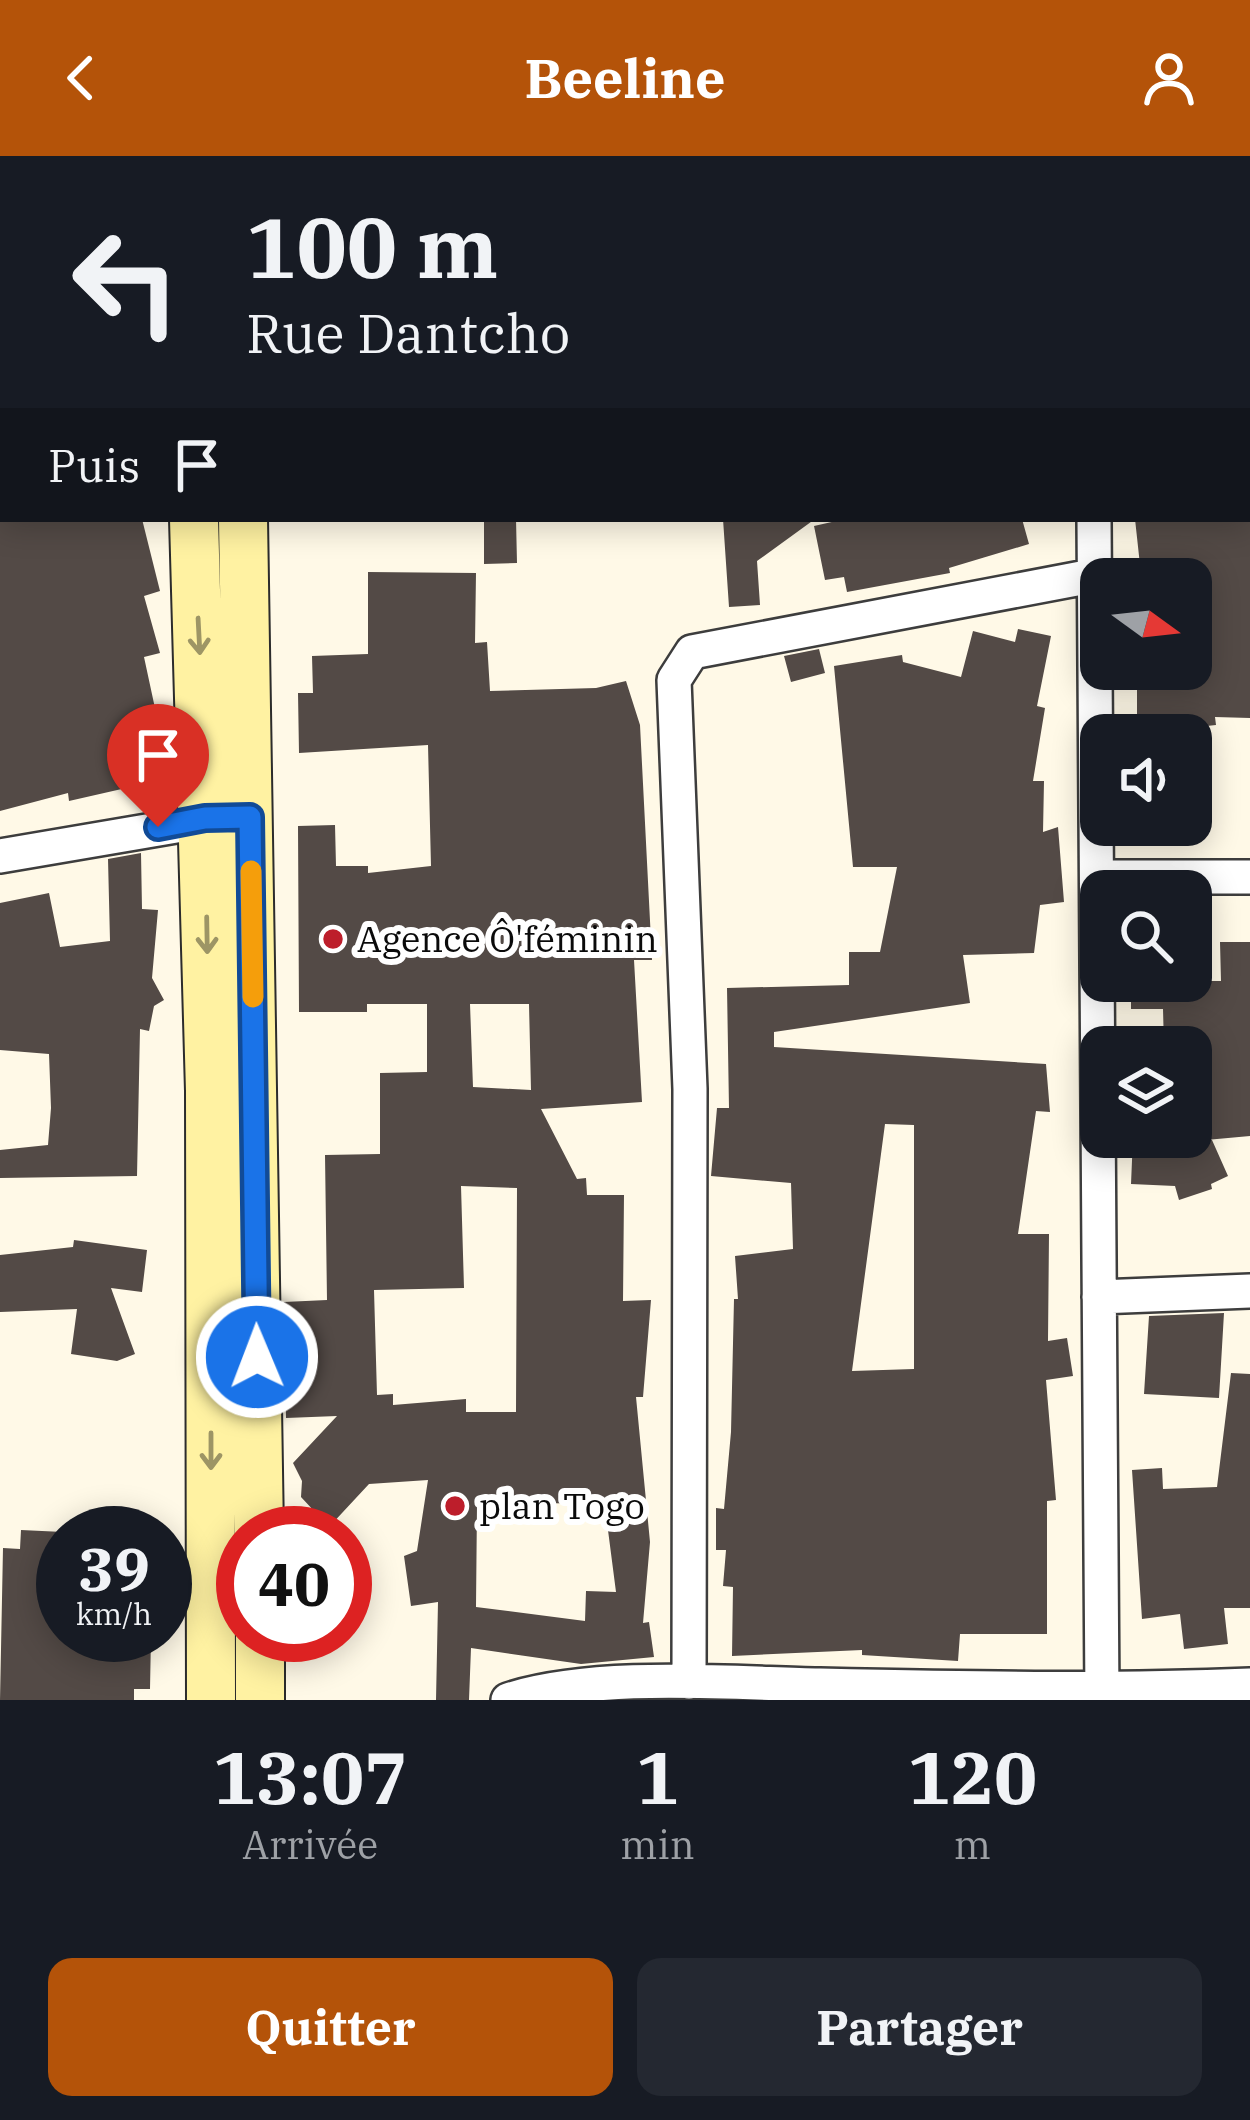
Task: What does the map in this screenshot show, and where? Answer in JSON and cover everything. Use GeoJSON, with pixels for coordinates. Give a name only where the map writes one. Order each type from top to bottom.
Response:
{"type":"FeatureCollection","features":[{"type":"Feature","properties":{"kind":"street"},"geometry":{"type":"LineString","coordinates":[[194,522],[228,818],[258,1506]]}},
{"type":"Feature","properties":{"kind":"street"},"geometry":{"type":"LineString","coordinates":[[211,1700],[228,818],[243,522]]}},
{"type":"Feature","properties":{"kind":"street"},"geometry":{"type":"LineString","coordinates":[[1093,558],[1094,522]]}},
{"type":"Feature","properties":{"kind":"street"},"geometry":{"type":"LineString","coordinates":[[689,1682],[690,1089],[674,680],[692,652],[1080,578]]}},
{"type":"Feature","properties":{"kind":"street"},"geometry":{"type":"LineString","coordinates":[[1095,690],[1100,870]]}},
{"type":"Feature","properties":{"kind":"street"},"geometry":{"type":"LineString","coordinates":[[0,856],[228,818]]}},
{"type":"Feature","properties":{"kind":"street"},"geometry":{"type":"LineString","coordinates":[[1212,877],[1250,877]]}},
{"type":"Feature","properties":{"kind":"street"},"geometry":{"type":"LineString","coordinates":[[1100,1002],[1102,1696]]}},
{"type":"Feature","properties":{"kind":"street"},"geometry":{"type":"LineString","coordinates":[[1099,1297],[1250,1291]]}},
{"type":"Feature","properties":{"kind":"street"},"geometry":{"type":"LineString","coordinates":[[260,1662],[260,1700]]}},
{"type":"Feature","properties":{"kind":"street"},"geometry":{"type":"LineString","coordinates":[[508,1700],[534,1692],[689,1682],[1102,1696],[1250,1684]]}},
{"type":"Feature","properties":{"kind":"building"},"geometry":{"type":"Polygon","coordinates":[[[0,522],[143,522],[160,591],[144,596],[160,653],[144,657],[170,778],[69,801],[68,793],[0,811],[0,522]]]}},
{"type":"Feature","properties":{"kind":"building"},"geometry":{"type":"Polygon","coordinates":[[[484,522],[516,522],[517,563],[484,564],[484,522]]]}},
{"type":"Feature","properties":{"kind":"building"},"geometry":{"type":"Polygon","coordinates":[[[723,522],[811,522],[757,561],[760,605],[729,607],[723,522]]]}},
{"type":"Feature","properties":{"kind":"building"},"geometry":{"type":"Polygon","coordinates":[[[832,522],[1023,522],[1029,544],[949,568],[950,573],[847,592],[844,577],[825,580],[814,526],[832,522]]]}},
{"type":"Feature","properties":{"kind":"building"},"geometry":{"type":"Polygon","coordinates":[[[1135,522],[1250,522],[1250,718],[1215,717],[1216,725],[1212,725],[1212,714],[1137,714],[1137,690],[1212,690],[1212,558],[1139,558],[1135,522]]]}},
{"type":"Feature","properties":{"kind":"building"},"geometry":{"type":"Polygon","coordinates":[[[368,572],[476,573],[475,643],[487,642],[490,691],[596,688],[626,681],[640,725],[652,960],[634,960],[642,1102],[541,1109],[577,1179],[586,1178],[587,1195],[624,1195],[623,1301],[651,1300],[643,1397],[636,1397],[650,1542],[643,1623],[649,1622],[654,1657],[581,1664],[471,1648],[469,1700],[436,1700],[438,1602],[411,1606],[404,1556],[417,1551],[428,1480],[369,1484],[349,1506],[309,1506],[301,1497],[302,1481],[293,1463],[337,1416],[286,1418],[284,1302],[327,1300],[325,1155],[380,1154],[380,1073],[427,1072],[427,1004],[367,1004],[367,1012],[299,1012],[298,826],[335,825],[336,866],[368,866],[368,873],[431,866],[428,745],[299,753],[298,693],[313,693],[312,656],[368,654],[368,572]],[[470,1004],[473,1087],[531,1090],[529,1004],[470,1004]],[[461,1186],[464,1288],[374,1290],[377,1395],[393,1394],[393,1405],[466,1399],[466,1412],[516,1412],[517,1188],[461,1186]],[[592,1503],[477,1504],[476,1607],[585,1621],[586,1591],[616,1592],[605,1507],[592,1503]]]}},
{"type":"Feature","properties":{"kind":"building"},"geometry":{"type":"Polygon","coordinates":[[[1018,629],[1051,636],[1037,706],[1045,708],[1033,781],[1044,781],[1043,832],[1058,827],[1064,902],[1040,905],[1034,953],[963,955],[970,1003],[774,1032],[774,1047],[1046,1064],[1050,1112],[1036,1111],[1018,1234],[1049,1234],[1048,1341],[1067,1338],[1073,1376],[1046,1380],[1056,1500],[1047,1501],[1047,1634],[960,1634],[958,1661],[862,1655],[862,1650],[732,1656],[733,1587],[723,1586],[726,1550],[716,1550],[716,1508],[724,1509],[731,1432],[734,1299],[738,1299],[735,1256],[793,1249],[791,1183],[711,1176],[717,1108],[729,1108],[727,988],[849,985],[849,952],[880,952],[897,867],[853,867],[834,666],[902,655],[903,662],[961,677],[973,631],[1015,642],[1018,629]],[[885,1124],[852,1371],[914,1369],[914,1125],[885,1124]]]}},
{"type":"Feature","properties":{"kind":"building"},"geometry":{"type":"Polygon","coordinates":[[[819,649],[825,673],[791,682],[784,656],[819,649]]]}},
{"type":"Feature","properties":{"kind":"building"},"geometry":{"type":"Polygon","coordinates":[[[141,853],[142,909],[158,910],[152,978],[164,1000],[154,1006],[149,1031],[140,1029],[137,1176],[0,1178],[0,1150],[48,1145],[51,1108],[49,1054],[0,1050],[0,903],[49,893],[60,947],[110,941],[108,859],[141,853]]]}},
{"type":"Feature","properties":{"kind":"building"},"geometry":{"type":"Polygon","coordinates":[[[1220,942],[1250,942],[1250,1136],[1212,1139],[1212,1026],[1163,1026],[1163,1009],[1131,1009],[1131,1002],[1212,1002],[1212,981],[1221,981],[1220,942]]]}},
{"type":"Feature","properties":{"kind":"building"},"geometry":{"type":"Polygon","coordinates":[[[1212,1140],[1228,1176],[1211,1184],[1212,1189],[1179,1200],[1175,1186],[1131,1184],[1132,1158],[1212,1158],[1212,1140]]]}},
{"type":"Feature","properties":{"kind":"building"},"geometry":{"type":"Polygon","coordinates":[[[74,1240],[147,1250],[142,1292],[111,1288],[135,1354],[117,1361],[71,1354],[77,1309],[0,1312],[0,1255],[73,1247],[74,1240]]]}},
{"type":"Feature","properties":{"kind":"building"},"geometry":{"type":"Polygon","coordinates":[[[1224,1313],[1219,1398],[1144,1394],[1149,1316],[1224,1313]]]}},
{"type":"Feature","properties":{"kind":"building"},"geometry":{"type":"Polygon","coordinates":[[[1231,1373],[1250,1374],[1250,1608],[1224,1608],[1228,1644],[1184,1649],[1180,1614],[1142,1619],[1132,1470],[1162,1468],[1163,1489],[1217,1487],[1231,1373]]]}},
{"type":"Feature","properties":{"kind":"building"},"geometry":{"type":"Polygon","coordinates":[[[21,1530],[36,1531],[36,1662],[150,1662],[150,1689],[134,1689],[134,1700],[0,1700],[3,1548],[20,1549],[21,1530]]]}},
{"type":"Feature","properties":{"kind":"slow traffic"},"geometry":{"type":"LineString","coordinates":[[251,871],[253,997]]}},
{"type":"Feature","properties":{"kind":"place","name":"Agence Ô'féminin"},"geometry":{"type":"Point","coordinates":[333,939]}},
{"type":"Feature","properties":{"kind":"place","name":"plan Togo"},"geometry":{"type":"Point","coordinates":[455,1506]}},
{"type":"Feature","properties":{"kind":"route"},"geometry":{"type":"LineString","coordinates":[[158,827],[205,818],[250,817],[257,1357]]}}]}
